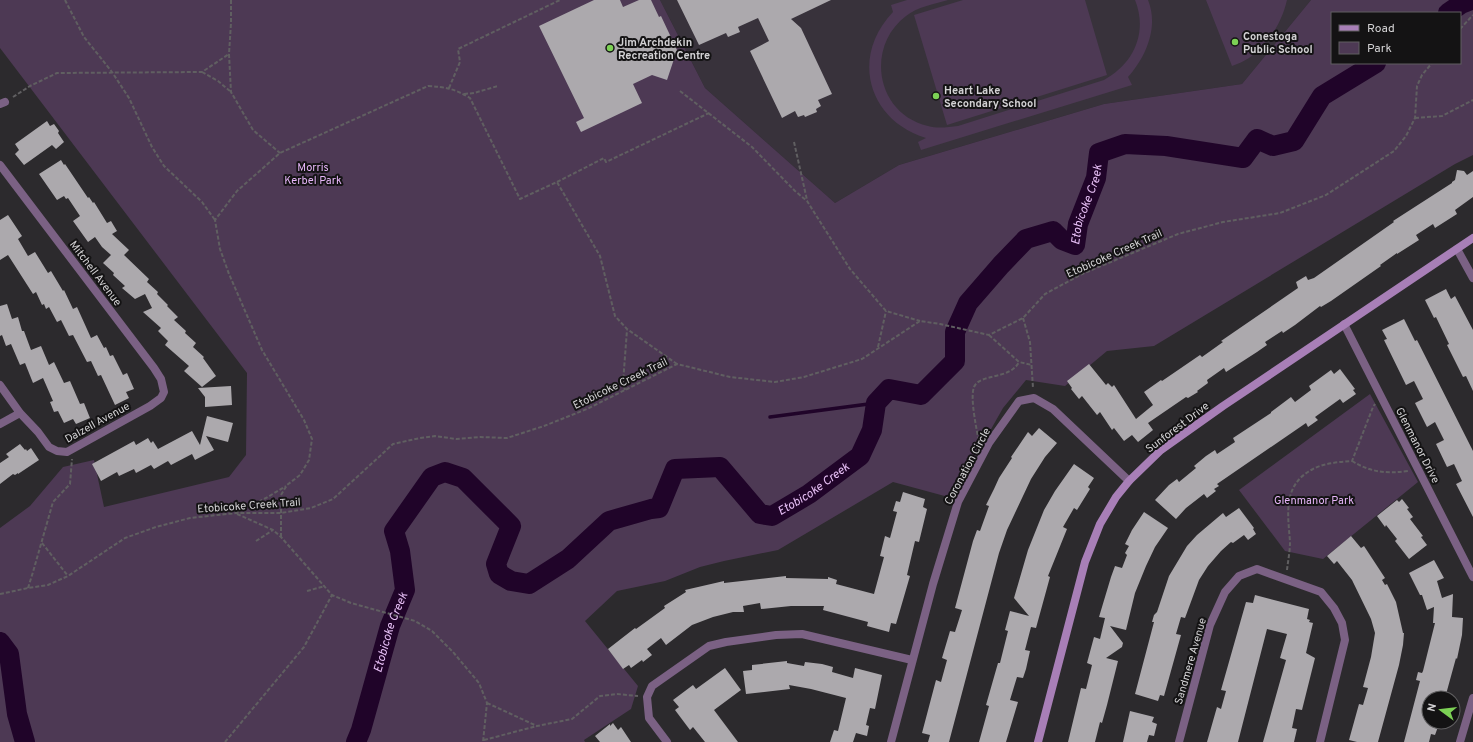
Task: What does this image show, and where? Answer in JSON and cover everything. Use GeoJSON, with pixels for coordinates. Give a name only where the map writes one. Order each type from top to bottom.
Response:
{"type":"FeatureCollection","features":[{"type":"Feature","properties":{"kind":"street","name":"Mitchell Avenue"},"geometry":{"type":"LineString","coordinates":[[0,164],[161,379],[164,392],[160,399]]}},
{"type":"Feature","properties":{"kind":"street","name":"Sunforest Drive"},"geometry":{"type":"LineString","coordinates":[[1038,742],[1086,562],[1100,524],[1116,497],[1129,481],[1161,450],[1223,406],[1473,238]]}},
{"type":"Feature","properties":{"kind":"street"},"geometry":{"type":"LineString","coordinates":[[1457,249],[1473,278]]}},
{"type":"Feature","properties":{"kind":"street","name":"Glenmanor Drive"},"geometry":{"type":"LineString","coordinates":[[1344,324],[1473,577]]}},
{"type":"Feature","properties":{"kind":"street","name":"Dalzell Avenue"},"geometry":{"type":"LineString","coordinates":[[0,385],[20,413],[38,432],[49,447],[57,451],[67,452],[160,399]]}},
{"type":"Feature","properties":{"kind":"street"},"geometry":{"type":"LineString","coordinates":[[1034,398],[1053,409],[1129,481]]}},
{"type":"Feature","properties":{"kind":"street","name":"Coronation Circle"},"geometry":{"type":"LineString","coordinates":[[892,742],[912,660],[958,502],[989,443],[1019,401],[1034,398]]}},
{"type":"Feature","properties":{"kind":"street"},"geometry":{"type":"LineString","coordinates":[[0,424],[20,413]]}},
{"type":"Feature","properties":{"kind":"street","name":"Sandmere Avenue"},"geometry":{"type":"LineString","coordinates":[[1179,742],[1210,625],[1225,592],[1239,576],[1257,569],[1321,592],[1334,608],[1342,623],[1345,640],[1320,742]]}},
{"type":"Feature","properties":{"kind":"street"},"geometry":{"type":"LineString","coordinates":[[667,742],[649,718],[647,697],[652,686],[709,646],[776,635],[802,634],[912,660]]}},
{"type":"Feature","properties":{"kind":"street"},"geometry":{"type":"LineString","coordinates":[[1460,742],[1473,698]]}},
{"type":"Feature","properties":{"kind":"path"},"geometry":{"type":"LineString","coordinates":[[65,0],[84,37],[112,72],[129,98],[152,147],[164,166],[202,202],[215,220],[220,249],[229,274],[262,350],[304,420],[312,439],[309,460],[300,475],[266,498],[236,513]]}},
{"type":"Feature","properties":{"kind":"path"},"geometry":{"type":"LineString","coordinates":[[231,0],[231,23],[228,54],[231,92]]}},
{"type":"Feature","properties":{"kind":"path"},"geometry":{"type":"LineString","coordinates":[[449,88],[460,62],[458,49],[560,0]]}},
{"type":"Feature","properties":{"kind":"path"},"geometry":{"type":"LineString","coordinates":[[1461,28],[1473,15]]}},
{"type":"Feature","properties":{"kind":"path"},"geometry":{"type":"LineString","coordinates":[[202,72],[228,54]]}},
{"type":"Feature","properties":{"kind":"path","name":"Etobicoke Creek Trail"},"geometry":{"type":"LineString","coordinates":[[989,335],[1023,318],[1045,294],[1082,274],[1178,234],[1223,222],[1280,213],[1326,195],[1394,151],[1406,136],[1415,118],[1417,86],[1422,75],[1431,64]]}},
{"type":"Feature","properties":{"kind":"path"},"geometry":{"type":"LineString","coordinates":[[3,103],[30,86],[56,73],[202,72],[218,81],[231,92],[253,130],[280,153]]}},
{"type":"Feature","properties":{"kind":"path"},"geometry":{"type":"LineString","coordinates":[[215,220],[237,191],[280,153],[428,86],[449,88],[470,98],[520,199],[604,158],[606,162],[709,113]]}},
{"type":"Feature","properties":{"kind":"path"},"geometry":{"type":"LineString","coordinates":[[463,94],[474,93],[498,86]]}},
{"type":"Feature","properties":{"kind":"path"},"geometry":{"type":"LineString","coordinates":[[680,91],[752,147],[795,191],[807,201],[850,269],[886,311],[920,321],[989,335],[1019,362],[1032,365]]}},
{"type":"Feature","properties":{"kind":"path"},"geometry":{"type":"LineString","coordinates":[[1415,118],[1442,116],[1473,100]]}},
{"type":"Feature","properties":{"kind":"path"},"geometry":{"type":"LineString","coordinates":[[794,142],[807,201]]}},
{"type":"Feature","properties":{"kind":"path"},"geometry":{"type":"LineString","coordinates":[[557,182],[600,256],[615,316],[627,329],[649,346],[677,364]]}},
{"type":"Feature","properties":{"kind":"path"},"geometry":{"type":"LineString","coordinates":[[878,348],[886,311]]}},
{"type":"Feature","properties":{"kind":"path"},"geometry":{"type":"LineString","coordinates":[[1023,318],[1030,342],[1034,398]]}},
{"type":"Feature","properties":{"kind":"path","name":"Etobicoke Creek Trail"},"geometry":{"type":"LineString","coordinates":[[0,594],[48,585],[68,576],[125,538],[156,527],[190,518],[236,513],[281,513],[311,508],[333,499],[393,444],[435,436],[456,439],[480,437],[507,438],[544,426],[587,409],[677,364],[730,377],[775,382],[804,377],[834,369],[862,359],[920,321]]}},
{"type":"Feature","properties":{"kind":"path"},"geometry":{"type":"LineString","coordinates":[[625,390],[623,383],[627,329]]}},
{"type":"Feature","properties":{"kind":"path"},"geometry":{"type":"LineString","coordinates":[[989,443],[978,437],[974,417],[974,387],[979,381],[1007,373],[1016,368],[1019,362]]}},
{"type":"Feature","properties":{"kind":"path"},"geometry":{"type":"LineString","coordinates":[[1352,461],[1373,407],[1381,398]]}},
{"type":"Feature","properties":{"kind":"path"},"geometry":{"type":"LineString","coordinates":[[28,588],[53,502],[70,484],[74,449]]}},
{"type":"Feature","properties":{"kind":"path"},"geometry":{"type":"LineString","coordinates":[[1287,579],[1290,544],[1287,515],[1289,500],[1295,485],[1303,476],[1312,469],[1323,465],[1352,461],[1364,468],[1378,471],[1396,472],[1418,469]]}},
{"type":"Feature","properties":{"kind":"path"},"geometry":{"type":"LineString","coordinates":[[282,537],[281,495],[287,485]]}},
{"type":"Feature","properties":{"kind":"path"},"geometry":{"type":"LineString","coordinates":[[236,513],[273,530],[282,537],[332,595],[351,603],[415,620],[432,631],[453,652],[479,683],[487,703],[483,741],[537,726],[572,719],[600,696],[617,694],[647,697]]}},
{"type":"Feature","properties":{"kind":"path"},"geometry":{"type":"LineString","coordinates":[[256,541],[273,530]]}},
{"type":"Feature","properties":{"kind":"path"},"geometry":{"type":"LineString","coordinates":[[42,543],[68,576]]}},
{"type":"Feature","properties":{"kind":"path"},"geometry":{"type":"LineString","coordinates":[[307,591],[325,586]]}},
{"type":"Feature","properties":{"kind":"path"},"geometry":{"type":"LineString","coordinates":[[225,742],[304,647],[332,595]]}},
{"type":"Feature","properties":{"kind":"path"},"geometry":{"type":"LineString","coordinates":[[487,703],[537,726]]}},
{"type":"Feature","properties":{"kind":"shaded area","name":"Heart Lake Secondary School"},"geometry":{"type":"Polygon","coordinates":[[[660,0],[1311,0],[1242,84],[1104,104],[899,165],[835,203],[705,88],[660,0]]]}},
{"type":"Feature","properties":{"kind":"green space","name":"Morris Kerbel Park"},"geometry":{"type":"Polygon","coordinates":[[[0,0],[660,0],[705,88],[835,203],[899,165],[1104,104],[1242,84],[1311,0],[1473,0],[1473,155],[1455,164],[1154,346],[1107,351],[1065,386],[1026,380],[1003,408],[952,498],[893,482],[778,550],[700,567],[665,581],[617,591],[585,621],[638,686],[631,709],[584,740],[585,742],[0,742],[0,528],[30,506],[63,467],[94,460],[104,507],[229,477],[246,455],[247,373],[0,48],[0,0]]]}},
{"type":"Feature","properties":{"kind":"green space"},"geometry":{"type":"Polygon","coordinates":[[[907,0],[948,0],[915,10],[906,16],[893,29],[885,45],[881,61],[882,78],[887,94],[897,108],[910,119],[928,126],[943,128],[958,126],[1104,80],[1123,65],[1136,46],[1140,24],[1139,12],[1135,0],[1148,0],[1151,10],[1151,31],[1145,51],[1128,77],[1132,85],[921,150],[918,142],[926,138],[906,129],[890,117],[879,102],[872,85],[869,67],[872,48],[880,30],[893,12],[891,5],[907,0]]]}},
{"type":"Feature","properties":{"kind":"green space"},"geometry":{"type":"Polygon","coordinates":[[[963,0],[1085,0],[1107,75],[947,125],[914,15],[963,0]]]}},
{"type":"Feature","properties":{"kind":"green space"},"geometry":{"type":"Polygon","coordinates":[[[1206,0],[1287,0],[1282,16],[1274,32],[1263,46],[1249,58],[1232,66],[1206,0]]]}},
{"type":"Feature","properties":{"kind":"green space","name":"Glenmanor Park"},"geometry":{"type":"Polygon","coordinates":[[[1370,394],[1418,482],[1323,559],[1285,551],[1239,490],[1370,394]]]}},
{"type":"Feature","properties":{"kind":"building"},"geometry":{"type":"Polygon","coordinates":[[[594,0],[620,0],[623,7],[639,0],[651,0],[659,17],[661,16],[677,50],[667,80],[652,75],[633,84],[642,103],[581,132],[576,122],[584,118],[539,26],[594,0]]]}},
{"type":"Feature","properties":{"kind":"building"},"geometry":{"type":"Polygon","coordinates":[[[677,0],[831,0],[791,19],[801,28],[832,94],[818,100],[821,106],[816,109],[817,112],[805,117],[804,115],[798,117],[795,111],[782,118],[750,51],[769,41],[758,18],[738,27],[740,32],[728,37],[726,33],[699,45],[677,0]]]}},
{"type":"Feature","properties":{"kind":"building"},"geometry":{"type":"Polygon","coordinates":[[[47,121],[50,126],[54,124],[64,142],[56,149],[52,145],[24,165],[15,154],[19,150],[15,144],[47,121]]]}},
{"type":"Feature","properties":{"kind":"building"},"geometry":{"type":"Polygon","coordinates":[[[61,160],[88,198],[89,197],[93,203],[94,202],[107,223],[111,221],[117,231],[112,234],[129,250],[124,255],[149,279],[147,282],[158,292],[157,294],[178,317],[174,320],[196,343],[193,347],[204,357],[203,358],[216,376],[202,387],[184,371],[189,366],[165,345],[168,341],[158,331],[161,328],[143,312],[152,308],[145,294],[135,299],[122,288],[125,286],[103,263],[111,255],[102,247],[95,237],[88,242],[73,221],[80,216],[68,198],[66,199],[64,196],[57,200],[39,174],[61,160]]]}},
{"type":"Feature","properties":{"kind":"building"},"geometry":{"type":"Polygon","coordinates":[[[1457,170],[1464,171],[1467,175],[1473,171],[1473,197],[1455,210],[1457,214],[1435,228],[1433,224],[1416,235],[1419,240],[1397,253],[1380,265],[1381,266],[1331,301],[1321,307],[1320,306],[1283,333],[1282,331],[1265,342],[1267,345],[1257,352],[1226,372],[1224,368],[1207,380],[1208,383],[1197,391],[1198,392],[1188,398],[1186,397],[1148,423],[1153,430],[1138,442],[1132,435],[1124,441],[1114,428],[1112,430],[1100,412],[1097,415],[1082,396],[1079,399],[1071,389],[1072,388],[1067,381],[1089,364],[1106,385],[1108,383],[1112,387],[1114,385],[1136,419],[1153,405],[1144,392],[1200,355],[1202,357],[1223,342],[1221,341],[1298,288],[1296,282],[1306,276],[1308,280],[1314,278],[1394,222],[1393,221],[1452,183],[1455,180],[1457,170]]]}},
{"type":"Feature","properties":{"kind":"building"},"geometry":{"type":"Polygon","coordinates":[[[8,215],[22,236],[18,239],[28,256],[35,252],[48,273],[51,271],[63,291],[64,290],[73,309],[77,307],[91,338],[97,335],[104,348],[106,347],[110,356],[113,355],[123,375],[127,373],[134,389],[126,392],[129,398],[115,405],[101,375],[98,376],[91,361],[87,362],[73,335],[69,336],[61,320],[57,322],[49,307],[46,309],[44,304],[42,305],[36,292],[33,294],[8,255],[0,260],[0,220],[8,215]]]}},
{"type":"Feature","properties":{"kind":"building"},"geometry":{"type":"Polygon","coordinates":[[[1446,289],[1451,299],[1455,296],[1473,330],[1473,391],[1466,376],[1463,377],[1447,345],[1449,344],[1436,317],[1434,318],[1425,300],[1446,289]]]}},
{"type":"Feature","properties":{"kind":"building"},"geometry":{"type":"Polygon","coordinates":[[[7,304],[12,319],[18,317],[22,331],[24,331],[31,350],[41,346],[49,365],[54,362],[64,383],[70,381],[80,404],[84,403],[90,418],[76,424],[73,419],[64,423],[58,411],[54,412],[50,402],[53,401],[43,378],[33,383],[25,363],[20,365],[11,344],[6,346],[2,335],[0,336],[0,306],[7,304]]]}},
{"type":"Feature","properties":{"kind":"building"},"geometry":{"type":"Polygon","coordinates":[[[1404,319],[1415,341],[1417,340],[1473,451],[1473,517],[1456,484],[1462,481],[1454,464],[1447,467],[1436,444],[1444,440],[1435,422],[1427,427],[1415,403],[1423,399],[1414,381],[1406,385],[1384,340],[1387,339],[1382,330],[1404,319]]]}},
{"type":"Feature","properties":{"kind":"building"},"geometry":{"type":"Polygon","coordinates":[[[1340,369],[1355,389],[1353,390],[1356,394],[1343,403],[1340,399],[1315,417],[1318,420],[1308,427],[1306,423],[1217,484],[1219,486],[1214,489],[1216,491],[1207,498],[1204,494],[1186,508],[1176,519],[1155,500],[1169,485],[1177,479],[1179,482],[1196,468],[1194,466],[1206,456],[1215,450],[1217,454],[1235,442],[1233,438],[1271,413],[1291,397],[1295,402],[1311,390],[1309,386],[1331,370],[1334,374],[1340,369]]]}},
{"type":"Feature","properties":{"kind":"building"},"geometry":{"type":"Polygon","coordinates":[[[231,386],[232,405],[205,407],[205,397],[198,388],[231,386]]]}},
{"type":"Feature","properties":{"kind":"building"},"geometry":{"type":"Polygon","coordinates":[[[207,416],[233,423],[228,442],[206,436],[214,450],[195,460],[192,454],[171,465],[168,461],[154,469],[151,465],[136,473],[134,469],[119,476],[117,472],[101,481],[92,464],[134,441],[136,445],[148,438],[151,443],[153,441],[158,449],[192,431],[200,445],[207,416]]]}},
{"type":"Feature","properties":{"kind":"building"},"geometry":{"type":"Polygon","coordinates":[[[1039,428],[1057,443],[1045,457],[1031,479],[1007,530],[999,553],[949,742],[928,742],[930,735],[922,733],[936,680],[941,682],[947,660],[942,658],[950,631],[955,632],[962,610],[955,608],[973,541],[977,530],[980,531],[989,506],[986,505],[999,478],[1012,458],[1011,457],[1028,432],[1032,436],[1039,428]]]}},
{"type":"Feature","properties":{"kind":"building"},"geometry":{"type":"Polygon","coordinates":[[[20,444],[27,451],[31,448],[39,460],[18,474],[13,474],[0,484],[0,463],[9,457],[6,454],[20,444]]]}},
{"type":"Feature","properties":{"kind":"building"},"geometry":{"type":"Polygon","coordinates":[[[1074,464],[1094,478],[1088,487],[1090,489],[1077,510],[1074,508],[1063,527],[1067,529],[1048,576],[1050,577],[1036,628],[1031,627],[1025,650],[1030,651],[1026,669],[1023,678],[1017,677],[1010,700],[1018,702],[1006,742],[979,742],[989,706],[986,705],[998,663],[1000,663],[1008,631],[1005,630],[1010,611],[1029,616],[1014,598],[1028,550],[1044,510],[1074,464]]]}},
{"type":"Feature","properties":{"kind":"building"},"geometry":{"type":"Polygon","coordinates":[[[903,492],[925,499],[923,507],[927,509],[919,542],[915,541],[907,575],[910,576],[896,624],[891,623],[889,632],[867,626],[868,622],[823,610],[824,606],[791,606],[761,609],[760,603],[743,606],[744,612],[733,612],[713,617],[692,625],[666,645],[661,638],[647,649],[652,655],[643,662],[642,660],[631,668],[629,665],[623,669],[608,649],[635,628],[636,629],[665,608],[664,606],[686,592],[685,590],[724,581],[724,583],[786,576],[786,578],[828,579],[828,577],[837,580],[836,584],[874,594],[884,557],[880,556],[885,536],[890,538],[897,512],[893,511],[896,501],[900,502],[903,492]]]}},
{"type":"Feature","properties":{"kind":"building"},"geometry":{"type":"Polygon","coordinates":[[[1402,499],[1409,508],[1407,509],[1413,517],[1410,519],[1423,536],[1421,537],[1427,545],[1409,559],[1395,541],[1397,539],[1377,516],[1397,500],[1399,502],[1402,499]]]}},
{"type":"Feature","properties":{"kind":"building"},"geometry":{"type":"Polygon","coordinates":[[[1239,508],[1254,528],[1253,529],[1256,534],[1248,540],[1244,535],[1233,543],[1231,542],[1208,566],[1199,580],[1185,618],[1181,617],[1176,634],[1181,635],[1164,696],[1160,695],[1158,701],[1135,694],[1154,622],[1152,622],[1154,615],[1157,612],[1169,576],[1187,546],[1197,535],[1223,513],[1226,517],[1239,508]]]}},
{"type":"Feature","properties":{"kind":"building"},"geometry":{"type":"Polygon","coordinates":[[[1144,512],[1168,528],[1155,547],[1146,566],[1135,593],[1126,630],[1110,626],[1123,643],[1122,647],[1106,658],[1118,661],[1102,723],[1100,722],[1095,742],[1068,742],[1081,688],[1086,689],[1092,665],[1087,663],[1094,637],[1100,639],[1105,618],[1099,617],[1111,577],[1115,566],[1122,568],[1127,555],[1125,553],[1129,546],[1125,544],[1144,512]]]}},
{"type":"Feature","properties":{"kind":"building"},"geometry":{"type":"Polygon","coordinates":[[[1351,536],[1361,548],[1364,546],[1385,578],[1382,580],[1385,585],[1387,584],[1396,602],[1404,633],[1399,665],[1378,742],[1357,742],[1349,740],[1359,704],[1363,705],[1368,688],[1363,687],[1371,657],[1375,633],[1371,619],[1352,580],[1337,561],[1334,564],[1327,556],[1351,536]]]}},
{"type":"Feature","properties":{"kind":"building"},"geometry":{"type":"Polygon","coordinates":[[[1434,560],[1444,578],[1437,581],[1442,598],[1453,594],[1452,617],[1463,618],[1462,635],[1457,659],[1456,658],[1447,690],[1421,690],[1421,730],[1437,730],[1435,735],[1431,734],[1429,742],[1404,742],[1420,681],[1416,680],[1418,672],[1422,673],[1423,671],[1435,623],[1433,623],[1434,607],[1427,610],[1422,595],[1420,595],[1409,573],[1434,560]]]}},
{"type":"Feature","properties":{"kind":"building"},"geometry":{"type":"Polygon","coordinates":[[[1255,595],[1309,609],[1307,619],[1310,620],[1309,622],[1313,623],[1306,653],[1315,658],[1302,710],[1296,709],[1292,728],[1297,729],[1294,742],[1263,742],[1286,660],[1280,658],[1287,634],[1267,629],[1238,742],[1207,742],[1217,707],[1221,709],[1226,691],[1221,690],[1246,602],[1253,603],[1255,595]]]}},
{"type":"Feature","properties":{"kind":"building"},"geometry":{"type":"Polygon","coordinates":[[[787,661],[787,663],[804,666],[805,662],[822,664],[833,667],[832,672],[853,678],[855,668],[882,675],[875,709],[870,708],[866,725],[869,726],[867,736],[856,733],[853,742],[830,742],[834,730],[838,731],[846,698],[789,685],[790,689],[746,694],[743,671],[752,670],[752,665],[787,661]]]}},
{"type":"Feature","properties":{"kind":"building"},"geometry":{"type":"Polygon","coordinates":[[[725,668],[741,690],[714,710],[738,742],[705,742],[693,727],[690,730],[675,710],[679,707],[673,700],[693,685],[696,689],[725,668]]]}},
{"type":"Feature","properties":{"kind":"building"},"geometry":{"type":"Polygon","coordinates":[[[1130,711],[1154,717],[1152,722],[1157,724],[1154,736],[1149,735],[1147,742],[1123,742],[1130,711]]]}},
{"type":"Feature","properties":{"kind":"building"},"geometry":{"type":"Polygon","coordinates":[[[613,723],[618,730],[621,727],[631,742],[600,742],[595,736],[613,723]]]}},
{"type":"Feature","properties":{"kind":"waterway","name":"Etobicoke Creek"},"geometry":{"type":"LineString","coordinates":[[1449,12],[1461,4],[1471,0]]}},
{"type":"Feature","properties":{"kind":"waterway","name":"Etobicoke Creek"},"geometry":{"type":"LineString","coordinates":[[356,742],[361,730],[390,626],[405,590],[400,551],[394,531],[432,477],[445,472],[463,478],[511,526],[496,564],[499,574],[511,581],[529,584],[568,559],[609,521],[659,508],[675,469],[720,467],[760,514],[772,516],[809,494],[860,456],[872,430],[876,403],[889,389],[921,395],[955,361],[955,332],[968,303],[1026,239],[1053,231],[1062,240],[1075,245],[1078,224],[1096,178],[1099,153],[1125,144],[1166,146],[1243,158],[1257,139],[1273,146],[1294,141],[1322,96],[1374,64]]}},
{"type":"Feature","properties":{"kind":"waterway"},"geometry":{"type":"LineString","coordinates":[[770,417],[876,403]]}},
{"type":"Feature","properties":{"kind":"waterway","name":"Etobicoke Creek"},"geometry":{"type":"LineString","coordinates":[[0,642],[9,654],[17,714],[25,742]]}},
{"type":"Feature","properties":{"kind":"place","name":"Conestoga Public School"},"geometry":{"type":"Point","coordinates":[1235,42]}},
{"type":"Feature","properties":{"kind":"place","name":"Jim Archdekin Recreation Centre"},"geometry":{"type":"Point","coordinates":[610,48]}},
{"type":"Feature","properties":{"kind":"place","name":"Heart Lake Secondary School"},"geometry":{"type":"Point","coordinates":[936,96]}}]}
